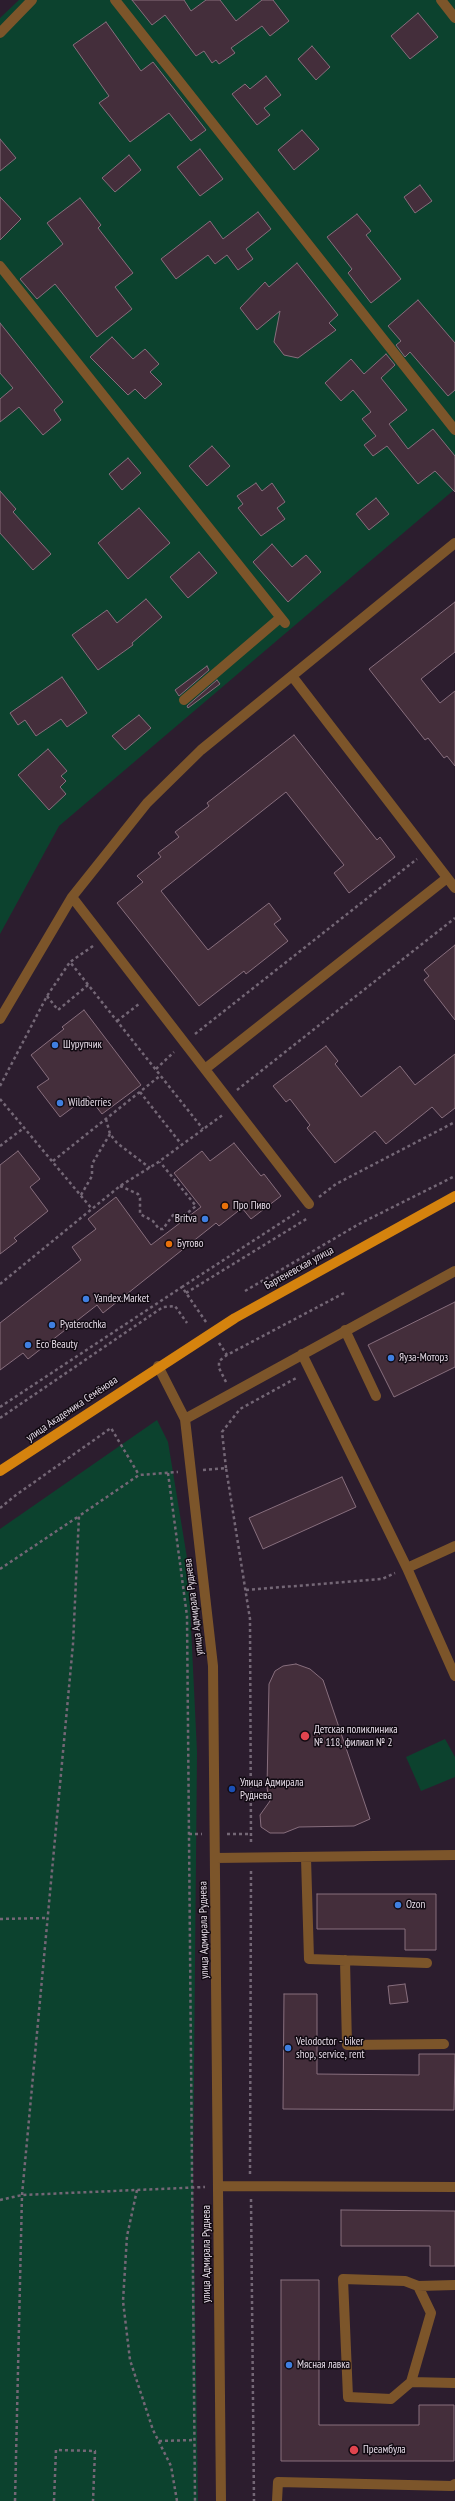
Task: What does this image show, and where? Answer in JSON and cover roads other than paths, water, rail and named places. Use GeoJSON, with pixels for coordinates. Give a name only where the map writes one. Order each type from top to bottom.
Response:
{"type":"FeatureCollection","features":[{"type":"Feature","properties":{"kind":"main road","name":"Бартеневская улица"},"geometry":{"type":"LineString","coordinates":[[158,1366],[235,1318],[455,1196]]}},
{"type":"Feature","properties":{"kind":"main road","name":"улица Академика Семёнова"},"geometry":{"type":"LineString","coordinates":[[0,1471],[158,1366]]}},
{"type":"Feature","properties":{"kind":"street"},"geometry":{"type":"LineString","coordinates":[[0,33],[32,0]]}},
{"type":"Feature","properties":{"kind":"street"},"geometry":{"type":"LineString","coordinates":[[115,0],[455,430]]}},
{"type":"Feature","properties":{"kind":"street"},"geometry":{"type":"LineString","coordinates":[[441,0],[455,18]]}},
{"type":"Feature","properties":{"kind":"street"},"geometry":{"type":"LineString","coordinates":[[0,266],[282,621],[184,700]]}},
{"type":"Feature","properties":{"kind":"street"},"geometry":{"type":"LineString","coordinates":[[0,1019],[72,897],[126,827],[174,776],[202,750],[455,543]]}},
{"type":"Feature","properties":{"kind":"street"},"geometry":{"type":"LineString","coordinates":[[292,676],[455,888]]}},
{"type":"Feature","properties":{"kind":"street"},"geometry":{"type":"LineString","coordinates":[[205,1069],[447,878]]}},
{"type":"Feature","properties":{"kind":"street"},"geometry":{"type":"LineString","coordinates":[[72,897],[309,1204]]}},
{"type":"Feature","properties":{"kind":"street"},"geometry":{"type":"LineString","coordinates":[[185,1419],[455,1271]]}},
{"type":"Feature","properties":{"kind":"street"},"geometry":{"type":"LineString","coordinates":[[345,1330],[376,1396]]}},
{"type":"Feature","properties":{"kind":"street"},"geometry":{"type":"LineString","coordinates":[[302,1354],[407,1568],[455,1676]]}},
{"type":"Feature","properties":{"kind":"street","name":"улица Адмирала Руднева"},"geometry":{"type":"LineString","coordinates":[[158,1366],[185,1419],[213,1666],[221,2501]]}},
{"type":"Feature","properties":{"kind":"street"},"geometry":{"type":"LineString","coordinates":[[407,1568],[455,1546]]}},
{"type":"Feature","properties":{"kind":"street"},"geometry":{"type":"LineString","coordinates":[[215,1858],[455,1855]]}},
{"type":"Feature","properties":{"kind":"street"},"geometry":{"type":"LineString","coordinates":[[306,1858],[309,1959],[427,1963]]}},
{"type":"Feature","properties":{"kind":"street"},"geometry":{"type":"LineString","coordinates":[[345,1960],[347,2045],[444,2044]]}},
{"type":"Feature","properties":{"kind":"street"},"geometry":{"type":"LineString","coordinates":[[218,2186],[455,2187]]}},
{"type":"Feature","properties":{"kind":"street"},"geometry":{"type":"LineString","coordinates":[[418,2286],[431,2312],[411,2382],[391,2399],[348,2397],[343,2279],[405,2281],[418,2286],[455,2285]]}},
{"type":"Feature","properties":{"kind":"street"},"geometry":{"type":"LineString","coordinates":[[411,2382],[455,2383]]}},
{"type":"Feature","properties":{"kind":"street"},"geometry":{"type":"LineString","coordinates":[[277,2501],[278,2482],[452,2486],[455,2484]]}},
{"type":"Feature","properties":{"kind":"place","name":"Шурупчик"},"geometry":{"type":"Point","coordinates":[55,1045]}},
{"type":"Feature","properties":{"kind":"place","name":"Wildberries"},"geometry":{"type":"Point","coordinates":[60,1103]}},
{"type":"Feature","properties":{"kind":"place","name":"Про Пиво"},"geometry":{"type":"Point","coordinates":[225,1206]}},
{"type":"Feature","properties":{"kind":"place","name":"Britva"},"geometry":{"type":"Point","coordinates":[205,1219]}},
{"type":"Feature","properties":{"kind":"place","name":"Бутово"},"geometry":{"type":"Point","coordinates":[169,1244]}},
{"type":"Feature","properties":{"kind":"place","name":"Yandex.Market"},"geometry":{"type":"Point","coordinates":[86,1299]}},
{"type":"Feature","properties":{"kind":"place","name":"Pyaterochka"},"geometry":{"type":"Point","coordinates":[52,1325]}},
{"type":"Feature","properties":{"kind":"place","name":"Eco Beauty"},"geometry":{"type":"Point","coordinates":[28,1345]}},
{"type":"Feature","properties":{"kind":"place","name":"Яуза-Моторз"},"geometry":{"type":"Point","coordinates":[391,1358]}},
{"type":"Feature","properties":{"kind":"place","name":"Детская поликлиника № 118, филиал № 2"},"geometry":{"type":"Point","coordinates":[305,1736]}},
{"type":"Feature","properties":{"kind":"place","name":"Улица Адмирала Руднева"},"geometry":{"type":"Point","coordinates":[232,1789]}},
{"type":"Feature","properties":{"kind":"place","name":"Ozon"},"geometry":{"type":"Point","coordinates":[398,1905]}},
{"type":"Feature","properties":{"kind":"place","name":"Velodoctor - biker shop, service, rent"},"geometry":{"type":"Point","coordinates":[288,2048]}},
{"type":"Feature","properties":{"kind":"place","name":"Мясная лавка"},"geometry":{"type":"Point","coordinates":[289,2365]}},
{"type":"Feature","properties":{"kind":"place","name":"Преамбула"},"geometry":{"type":"Point","coordinates":[354,2450]}}]}
